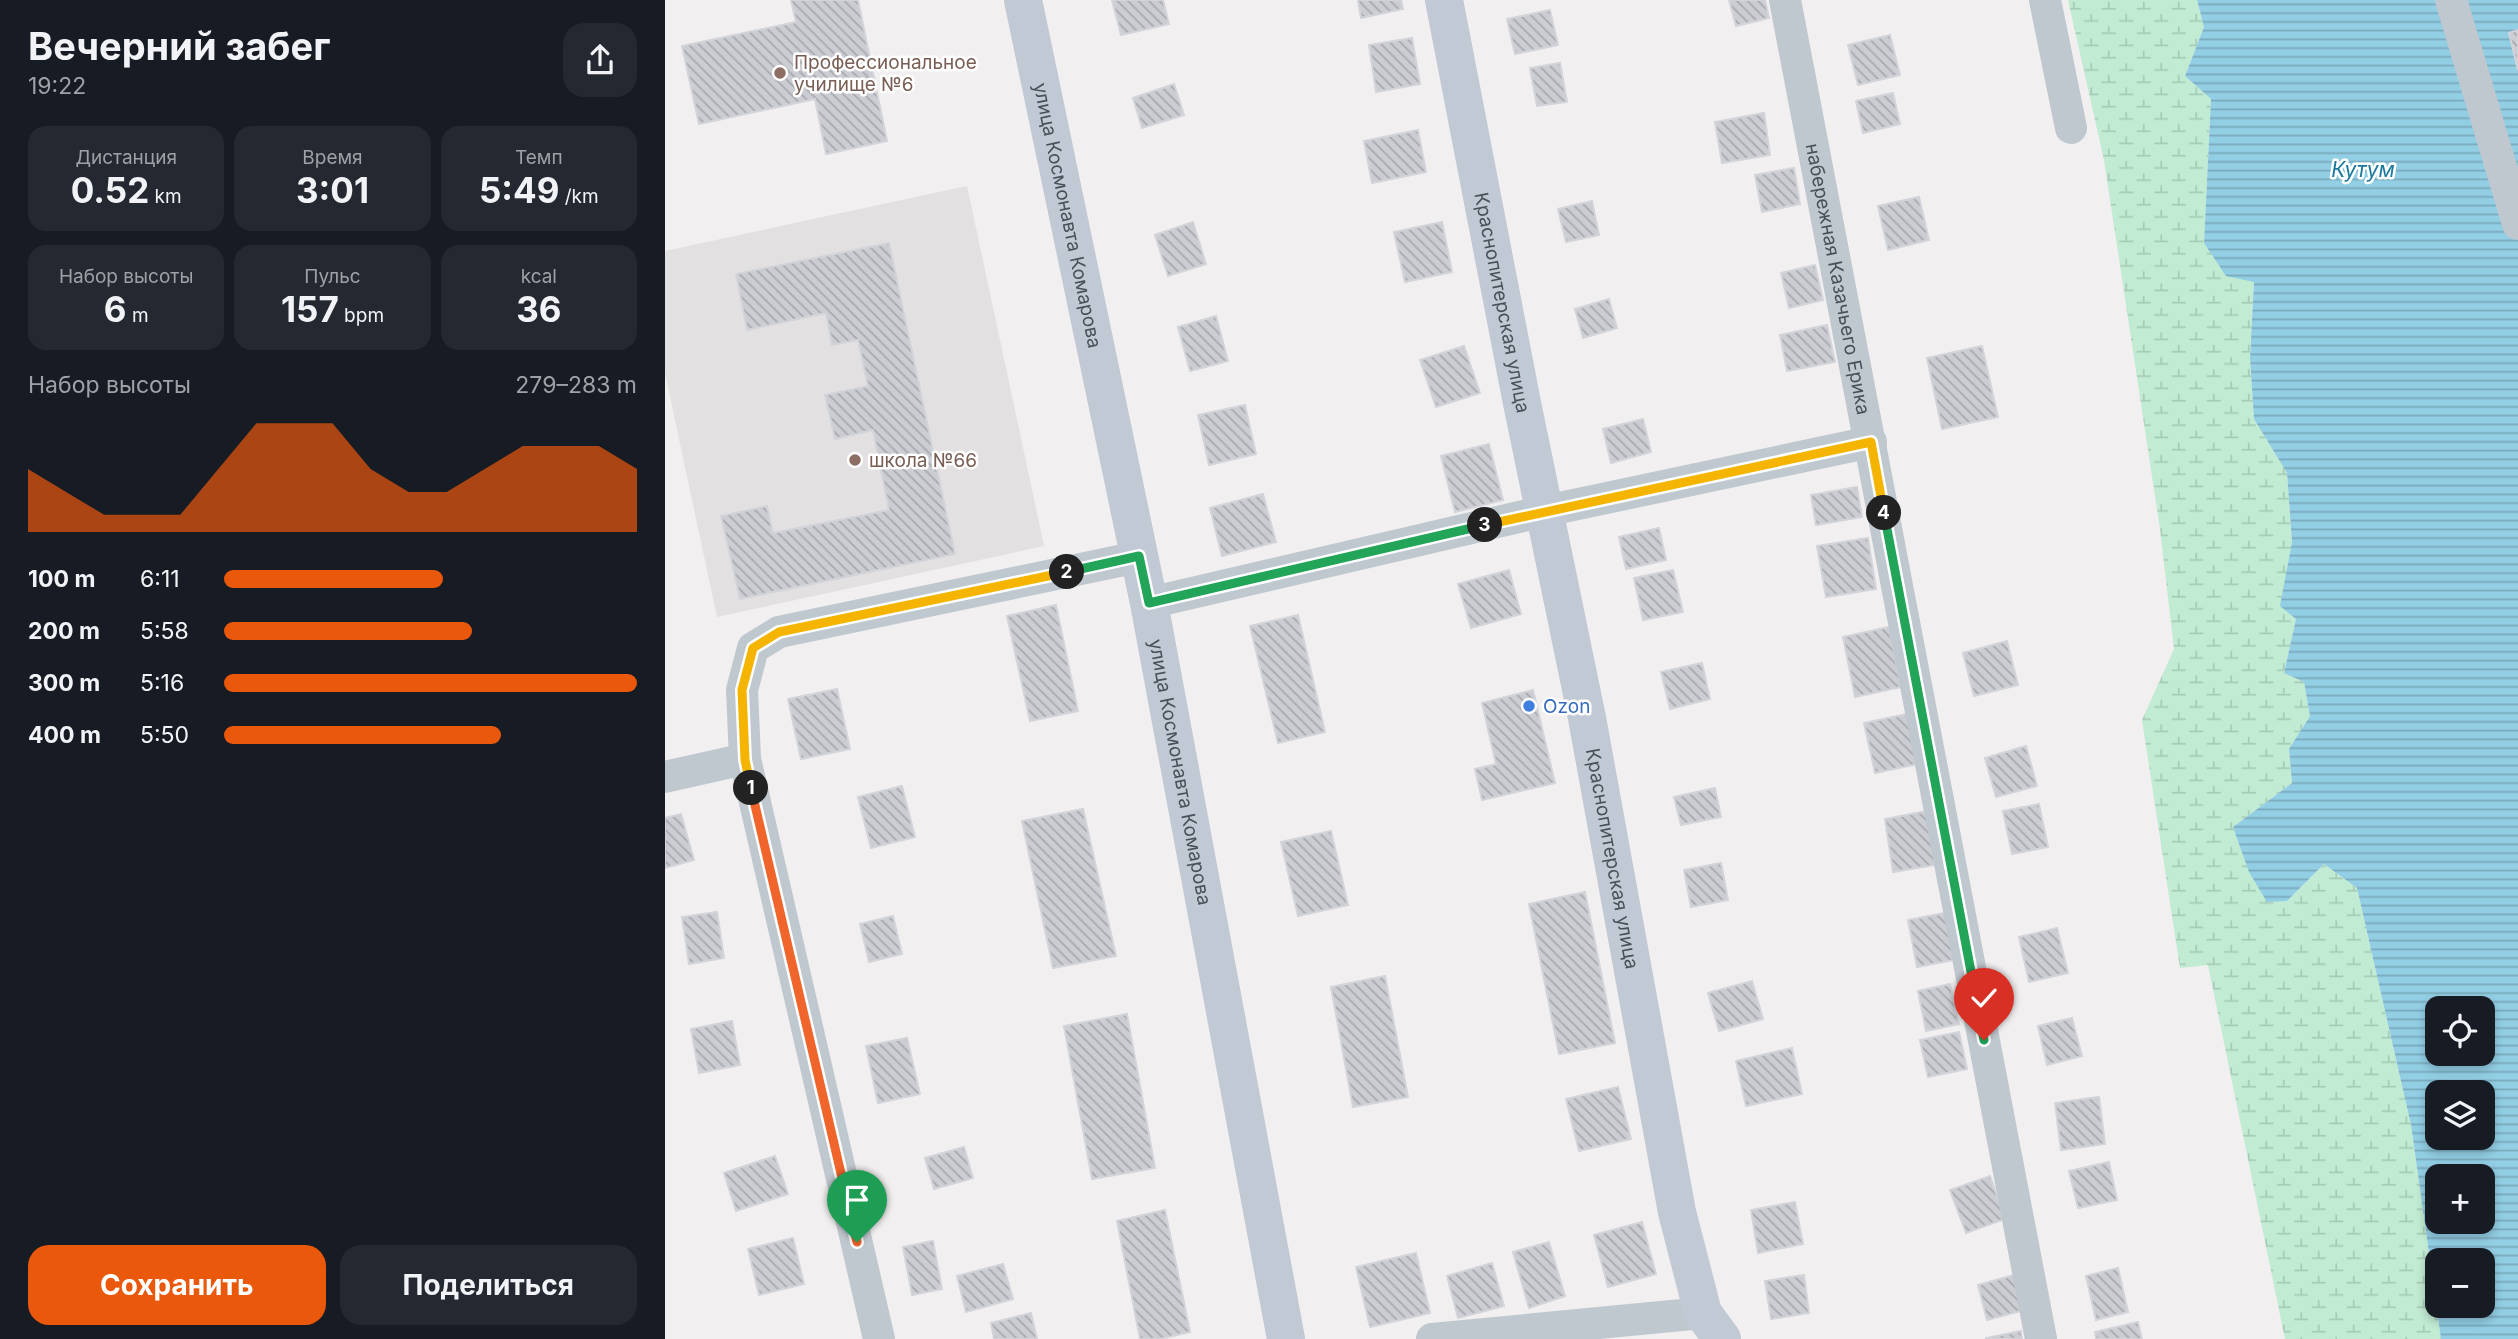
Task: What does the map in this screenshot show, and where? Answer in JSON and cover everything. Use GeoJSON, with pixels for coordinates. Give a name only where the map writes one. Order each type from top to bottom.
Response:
{"type":"FeatureCollection","features":[{"type":"Feature","properties":{"kind":"main road","name":"улица Космонавта Комарова"},"geometry":{"type":"LineString","coordinates":[[1023,0],[1149,603],[1286,1339]]}},
{"type":"Feature","properties":{"kind":"main road","name":"Краснопитерская улица"},"geometry":{"type":"LineString","coordinates":[[1444,0],[1522,403],[1587,718],[1677,1212],[1712,1326]]}},
{"type":"Feature","properties":{"kind":"street","name":"набережная Казачьего Ерика"},"geometry":{"type":"LineString","coordinates":[[1785,0],[2041,1339]]}},
{"type":"Feature","properties":{"kind":"street"},"geometry":{"type":"LineString","coordinates":[[2045,0],[2071,128]]}},
{"type":"Feature","properties":{"kind":"street"},"geometry":{"type":"LineString","coordinates":[[2451,0],[2518,224]]}},
{"type":"Feature","properties":{"kind":"street"},"geometry":{"type":"LineString","coordinates":[[1149,603],[1545,511],[1871,442]]}},
{"type":"Feature","properties":{"kind":"street"},"geometry":{"type":"LineString","coordinates":[[879,1339],[745,760],[742,690],[753,648],[779,632],[1139,556]]}},
{"type":"Feature","properties":{"kind":"street"},"geometry":{"type":"LineString","coordinates":[[665,777],[745,760]]}},
{"type":"Feature","properties":{"kind":"street"},"geometry":{"type":"LineString","coordinates":[[1432,1339],[1712,1326]]}},
{"type":"Feature","properties":{"kind":"shaded area","name":"школа №66"},"geometry":{"type":"Polygon","coordinates":[[[967,186],[1044,546],[717,617],[665,373],[665,251],[967,186]]]}},
{"type":"Feature","properties":{"kind":"green space"},"geometry":{"type":"Polygon","coordinates":[[[2068,0],[2197,0],[2204,27],[2185,76],[2211,99],[2204,243],[2254,282],[2250,358],[2254,419],[2287,473],[2292,542],[2281,605],[2296,619],[2284,673],[2304,682],[2310,716],[2289,749],[2292,783],[2233,827],[2287,901],[2324,864],[2357,888],[2411,1125],[2428,1248],[2425,1248],[2425,1318],[2438,1318],[2441,1339],[2285,1339],[2208,965],[2180,968],[2142,720],[2174,649],[2160,529],[2104,160],[2068,0]]]}},
{"type":"Feature","properties":{"kind":"water","name":"Кутум"},"geometry":{"type":"Polygon","coordinates":[[[2197,0],[2518,0],[2518,1339],[2441,1339],[2438,1318],[2495,1318],[2495,1248],[2428,1248],[2426,1234],[2495,1234],[2495,1164],[2425,1164],[2425,1225],[2411,1125],[2357,888],[2324,864],[2287,901],[2267,902],[2249,872],[2233,827],[2292,783],[2289,749],[2310,716],[2304,682],[2284,673],[2296,619],[2280,606],[2292,542],[2287,473],[2254,419],[2250,358],[2254,282],[2226,276],[2204,243],[2211,99],[2185,76],[2204,27],[2197,0]]]}},
{"type":"Feature","properties":{"kind":"building","name":"Профессиональное училище №6"},"geometry":{"type":"Polygon","coordinates":[[[791,0],[858,0],[887,141],[826,154],[815,99],[699,124],[682,46],[796,22],[791,0]]]}},
{"type":"Feature","properties":{"kind":"building"},"geometry":{"type":"Polygon","coordinates":[[[1112,0],[1163,0],[1169,24],[1121,35],[1112,0]]]}},
{"type":"Feature","properties":{"kind":"building"},"geometry":{"type":"Polygon","coordinates":[[[1358,0],[1401,0],[1403,9],[1361,18],[1358,0]]]}},
{"type":"Feature","properties":{"kind":"building"},"geometry":{"type":"Polygon","coordinates":[[[1729,0],[1765,0],[1769,18],[1736,26],[1729,0]]]}},
{"type":"Feature","properties":{"kind":"building"},"geometry":{"type":"Polygon","coordinates":[[[1550,10],[1558,45],[1515,54],[1507,19],[1550,10]]]}},
{"type":"Feature","properties":{"kind":"building"},"geometry":{"type":"Polygon","coordinates":[[[2518,30],[2518,70],[2509,33],[2518,30]]]}},
{"type":"Feature","properties":{"kind":"building"},"geometry":{"type":"Polygon","coordinates":[[[1890,35],[1900,75],[1858,85],[1848,45],[1890,35]]]}},
{"type":"Feature","properties":{"kind":"building"},"geometry":{"type":"Polygon","coordinates":[[[1412,38],[1420,84],[1376,92],[1369,45],[1412,38]]]}},
{"type":"Feature","properties":{"kind":"building"},"geometry":{"type":"Polygon","coordinates":[[[1560,63],[1567,102],[1537,106],[1530,68],[1560,63]]]}},
{"type":"Feature","properties":{"kind":"building"},"geometry":{"type":"Polygon","coordinates":[[[1174,84],[1184,115],[1142,128],[1133,98],[1174,84]]]}},
{"type":"Feature","properties":{"kind":"building"},"geometry":{"type":"Polygon","coordinates":[[[1893,93],[1900,124],[1863,133],[1856,101],[1893,93]]]}},
{"type":"Feature","properties":{"kind":"building"},"geometry":{"type":"Polygon","coordinates":[[[1764,113],[1770,155],[1722,163],[1715,122],[1764,113]]]}},
{"type":"Feature","properties":{"kind":"building"},"geometry":{"type":"Polygon","coordinates":[[[1418,130],[1426,172],[1372,183],[1364,141],[1418,130]]]}},
{"type":"Feature","properties":{"kind":"building"},"geometry":{"type":"Polygon","coordinates":[[[1794,168],[1800,204],[1762,212],[1755,175],[1794,168]]]}},
{"type":"Feature","properties":{"kind":"building"},"geometry":{"type":"Polygon","coordinates":[[[1919,197],[1929,240],[1888,250],[1878,206],[1919,197]]]}},
{"type":"Feature","properties":{"kind":"building"},"geometry":{"type":"Polygon","coordinates":[[[1592,201],[1599,235],[1566,242],[1558,209],[1592,201]]]}},
{"type":"Feature","properties":{"kind":"building"},"geometry":{"type":"Polygon","coordinates":[[[1193,222],[1206,264],[1168,276],[1155,235],[1193,222]]]}},
{"type":"Feature","properties":{"kind":"building"},"geometry":{"type":"Polygon","coordinates":[[[1442,222],[1452,272],[1405,282],[1394,232],[1442,222]]]}},
{"type":"Feature","properties":{"kind":"building"},"geometry":{"type":"Polygon","coordinates":[[[889,243],[955,554],[740,599],[721,516],[767,506],[773,533],[889,510],[873,430],[835,439],[825,395],[868,386],[858,340],[832,345],[826,313],[747,330],[736,274],[889,243]]]}},
{"type":"Feature","properties":{"kind":"building"},"geometry":{"type":"Polygon","coordinates":[[[1815,265],[1823,300],[1789,308],[1781,273],[1815,265]]]}},
{"type":"Feature","properties":{"kind":"building"},"geometry":{"type":"Polygon","coordinates":[[[1609,299],[1617,328],[1583,338],[1575,309],[1609,299]]]}},
{"type":"Feature","properties":{"kind":"building"},"geometry":{"type":"Polygon","coordinates":[[[1216,316],[1228,361],[1190,371],[1178,327],[1216,316]]]}},
{"type":"Feature","properties":{"kind":"building"},"geometry":{"type":"Polygon","coordinates":[[[1827,325],[1835,362],[1787,371],[1780,335],[1827,325]]]}},
{"type":"Feature","properties":{"kind":"building"},"geometry":{"type":"Polygon","coordinates":[[[1464,346],[1480,393],[1436,407],[1420,360],[1464,346]]]}},
{"type":"Feature","properties":{"kind":"building"},"geometry":{"type":"Polygon","coordinates":[[[1982,346],[1998,417],[1942,429],[1927,358],[1982,346]]]}},
{"type":"Feature","properties":{"kind":"building"},"geometry":{"type":"Polygon","coordinates":[[[1245,405],[1256,454],[1209,465],[1198,415],[1245,405]]]}},
{"type":"Feature","properties":{"kind":"building"},"geometry":{"type":"Polygon","coordinates":[[[1643,419],[1651,452],[1611,463],[1603,429],[1643,419]]]}},
{"type":"Feature","properties":{"kind":"building"},"geometry":{"type":"Polygon","coordinates":[[[1489,444],[1503,500],[1455,512],[1441,456],[1489,444]]]}},
{"type":"Feature","properties":{"kind":"building"},"geometry":{"type":"Polygon","coordinates":[[[1857,487],[1862,517],[1816,525],[1811,495],[1857,487]]]}},
{"type":"Feature","properties":{"kind":"building"},"geometry":{"type":"Polygon","coordinates":[[[1263,494],[1276,542],[1222,556],[1210,508],[1263,494]]]}},
{"type":"Feature","properties":{"kind":"building"},"geometry":{"type":"Polygon","coordinates":[[[1659,528],[1666,560],[1626,569],[1619,537],[1659,528]]]}},
{"type":"Feature","properties":{"kind":"building"},"geometry":{"type":"Polygon","coordinates":[[[1868,538],[1876,589],[1826,597],[1817,546],[1868,538]]]}},
{"type":"Feature","properties":{"kind":"building"},"geometry":{"type":"Polygon","coordinates":[[[1509,570],[1521,614],[1471,628],[1458,584],[1509,570]]]}},
{"type":"Feature","properties":{"kind":"building"},"geometry":{"type":"Polygon","coordinates":[[[1673,570],[1683,612],[1643,620],[1634,578],[1673,570]]]}},
{"type":"Feature","properties":{"kind":"building"},"geometry":{"type":"Polygon","coordinates":[[[1056,605],[1078,711],[1030,721],[1007,616],[1056,605]]]}},
{"type":"Feature","properties":{"kind":"building"},"geometry":{"type":"Polygon","coordinates":[[[1298,615],[1325,732],[1278,743],[1250,626],[1298,615]]]}},
{"type":"Feature","properties":{"kind":"building"},"geometry":{"type":"Polygon","coordinates":[[[1889,627],[1901,687],[1855,697],[1843,637],[1889,627]]]}},
{"type":"Feature","properties":{"kind":"building"},"geometry":{"type":"Polygon","coordinates":[[[2007,641],[2018,685],[1974,696],[1963,653],[2007,641]]]}},
{"type":"Feature","properties":{"kind":"building"},"geometry":{"type":"Polygon","coordinates":[[[1702,663],[1710,699],[1670,709],[1661,672],[1702,663]]]}},
{"type":"Feature","properties":{"kind":"building"},"geometry":{"type":"Polygon","coordinates":[[[837,689],[850,749],[801,759],[788,699],[837,689]]]}},
{"type":"Feature","properties":{"kind":"building"},"geometry":{"type":"Polygon","coordinates":[[[1533,690],[1555,783],[1482,800],[1475,769],[1496,764],[1482,703],[1533,690]]]}},
{"type":"Feature","properties":{"kind":"building"},"geometry":{"type":"Polygon","coordinates":[[[1907,714],[1918,764],[1875,773],[1864,723],[1907,714]]]}},
{"type":"Feature","properties":{"kind":"building"},"geometry":{"type":"Polygon","coordinates":[[[2026,746],[2037,786],[1996,797],[1985,758],[2026,746]]]}},
{"type":"Feature","properties":{"kind":"building"},"geometry":{"type":"Polygon","coordinates":[[[902,786],[915,837],[871,848],[858,797],[902,786]]]}},
{"type":"Feature","properties":{"kind":"building"},"geometry":{"type":"Polygon","coordinates":[[[1715,788],[1721,817],[1681,825],[1674,797],[1715,788]]]}},
{"type":"Feature","properties":{"kind":"building"},"geometry":{"type":"Polygon","coordinates":[[[2039,804],[2048,847],[2012,854],[2003,811],[2039,804]]]}},
{"type":"Feature","properties":{"kind":"building"},"geometry":{"type":"Polygon","coordinates":[[[1083,809],[1116,956],[1053,968],[1022,821],[1083,809]]]}},
{"type":"Feature","properties":{"kind":"building"},"geometry":{"type":"Polygon","coordinates":[[[1927,811],[1935,865],[1893,872],[1885,819],[1927,811]]]}},
{"type":"Feature","properties":{"kind":"building"},"geometry":{"type":"Polygon","coordinates":[[[681,814],[694,860],[665,868],[665,818],[681,814]]]}},
{"type":"Feature","properties":{"kind":"building"},"geometry":{"type":"Polygon","coordinates":[[[1331,831],[1348,905],[1298,916],[1281,842],[1331,831]]]}},
{"type":"Feature","properties":{"kind":"building"},"geometry":{"type":"Polygon","coordinates":[[[1721,863],[1728,900],[1691,907],[1684,870],[1721,863]]]}},
{"type":"Feature","properties":{"kind":"building"},"geometry":{"type":"Polygon","coordinates":[[[1585,892],[1615,1043],[1559,1054],[1529,904],[1585,892]]]}},
{"type":"Feature","properties":{"kind":"building"},"geometry":{"type":"Polygon","coordinates":[[[717,912],[724,958],[689,964],[682,917],[717,912]]]}},
{"type":"Feature","properties":{"kind":"building"},"geometry":{"type":"Polygon","coordinates":[[[1945,913],[1954,960],[1917,967],[1908,920],[1945,913]]]}},
{"type":"Feature","properties":{"kind":"building"},"geometry":{"type":"Polygon","coordinates":[[[893,916],[902,954],[869,962],[860,924],[893,916]]]}},
{"type":"Feature","properties":{"kind":"building"},"geometry":{"type":"Polygon","coordinates":[[[2057,928],[2068,973],[2029,982],[2019,937],[2057,928]]]}},
{"type":"Feature","properties":{"kind":"building"},"geometry":{"type":"Polygon","coordinates":[[[1385,976],[1408,1097],[1353,1107],[1331,987],[1385,976]]]}},
{"type":"Feature","properties":{"kind":"building"},"geometry":{"type":"Polygon","coordinates":[[[1752,981],[1763,1019],[1719,1031],[1708,993],[1752,981]]]}},
{"type":"Feature","properties":{"kind":"building"},"geometry":{"type":"Polygon","coordinates":[[[1950,984],[1959,1024],[1926,1031],[1918,991],[1950,984]]]}},
{"type":"Feature","properties":{"kind":"building"},"geometry":{"type":"Polygon","coordinates":[[[1127,1014],[1155,1168],[1092,1179],[1064,1026],[1127,1014]]]}},
{"type":"Feature","properties":{"kind":"building"},"geometry":{"type":"Polygon","coordinates":[[[2072,1018],[2082,1056],[2047,1065],[2038,1026],[2072,1018]]]}},
{"type":"Feature","properties":{"kind":"building"},"geometry":{"type":"Polygon","coordinates":[[[732,1021],[740,1065],[699,1073],[691,1029],[732,1021]]]}},
{"type":"Feature","properties":{"kind":"building"},"geometry":{"type":"Polygon","coordinates":[[[1959,1032],[1967,1069],[1928,1077],[1920,1040],[1959,1032]]]}},
{"type":"Feature","properties":{"kind":"building"},"geometry":{"type":"Polygon","coordinates":[[[907,1038],[920,1094],[878,1103],[866,1046],[907,1038]]]}},
{"type":"Feature","properties":{"kind":"building"},"geometry":{"type":"Polygon","coordinates":[[[1792,1048],[1802,1094],[1746,1106],[1736,1061],[1792,1048]]]}},
{"type":"Feature","properties":{"kind":"building"},"geometry":{"type":"Polygon","coordinates":[[[1618,1087],[1631,1139],[1579,1151],[1566,1099],[1618,1087]]]}},
{"type":"Feature","properties":{"kind":"building"},"geometry":{"type":"Polygon","coordinates":[[[2099,1097],[2105,1144],[2061,1150],[2055,1103],[2099,1097]]]}},
{"type":"Feature","properties":{"kind":"building"},"geometry":{"type":"Polygon","coordinates":[[[964,1147],[973,1178],[934,1189],[925,1158],[964,1147]]]}},
{"type":"Feature","properties":{"kind":"building"},"geometry":{"type":"Polygon","coordinates":[[[775,1156],[788,1194],[736,1211],[724,1173],[775,1156]]]}},
{"type":"Feature","properties":{"kind":"building"},"geometry":{"type":"Polygon","coordinates":[[[2109,1162],[2117,1200],[2078,1208],[2069,1171],[2109,1162]]]}},
{"type":"Feature","properties":{"kind":"building"},"geometry":{"type":"Polygon","coordinates":[[[1990,1176],[2005,1219],[1966,1233],[1950,1190],[1990,1176]]]}},
{"type":"Feature","properties":{"kind":"building"},"geometry":{"type":"Polygon","coordinates":[[[1795,1202],[1803,1244],[1758,1253],[1751,1210],[1795,1202]]]}},
{"type":"Feature","properties":{"kind":"building"},"geometry":{"type":"Polygon","coordinates":[[[1165,1210],[1190,1332],[1160,1339],[1140,1339],[1117,1221],[1165,1210]]]}},
{"type":"Feature","properties":{"kind":"building"},"geometry":{"type":"Polygon","coordinates":[[[1642,1222],[1656,1274],[1608,1287],[1594,1235],[1642,1222]]]}},
{"type":"Feature","properties":{"kind":"building"},"geometry":{"type":"Polygon","coordinates":[[[793,1238],[804,1284],[759,1295],[748,1249],[793,1238]]]}},
{"type":"Feature","properties":{"kind":"building"},"geometry":{"type":"Polygon","coordinates":[[[933,1241],[942,1289],[912,1295],[903,1247],[933,1241]]]}},
{"type":"Feature","properties":{"kind":"building"},"geometry":{"type":"Polygon","coordinates":[[[1549,1242],[1565,1296],[1529,1308],[1513,1252],[1549,1242]]]}},
{"type":"Feature","properties":{"kind":"building"},"geometry":{"type":"Polygon","coordinates":[[[1416,1253],[1430,1313],[1370,1327],[1356,1267],[1416,1253]]]}},
{"type":"Feature","properties":{"kind":"building"},"geometry":{"type":"Polygon","coordinates":[[[1492,1263],[1504,1306],[1458,1318],[1447,1276],[1492,1263]]]}},
{"type":"Feature","properties":{"kind":"building"},"geometry":{"type":"Polygon","coordinates":[[[1003,1264],[1013,1299],[966,1312],[957,1276],[1003,1264]]]}},
{"type":"Feature","properties":{"kind":"building"},"geometry":{"type":"Polygon","coordinates":[[[2118,1268],[2128,1312],[2096,1320],[2086,1276],[2118,1268]]]}},
{"type":"Feature","properties":{"kind":"building"},"geometry":{"type":"Polygon","coordinates":[[[1804,1275],[1809,1313],[1771,1319],[1765,1281],[1804,1275]]]}},
{"type":"Feature","properties":{"kind":"building"},"geometry":{"type":"Polygon","coordinates":[[[2014,1275],[2024,1310],[1987,1320],[1978,1285],[2014,1275]]]}},
{"type":"Feature","properties":{"kind":"building"},"geometry":{"type":"Polygon","coordinates":[[[1031,1313],[1037,1339],[994,1339],[991,1323],[1031,1313]]]}},
{"type":"Feature","properties":{"kind":"building"},"geometry":{"type":"Polygon","coordinates":[[[2138,1322],[2142,1339],[2096,1339],[2095,1332],[2138,1322]]]}},
{"type":"Feature","properties":{"kind":"building"},"geometry":{"type":"Polygon","coordinates":[[[2021,1331],[2022,1339],[1986,1339],[1986,1338],[2021,1331]]]}},
{"type":"Feature","properties":{"kind":"place","name":"Профессиональное училище №6"},"geometry":{"type":"Point","coordinates":[780,73]}},
{"type":"Feature","properties":{"kind":"place","name":"школа №66"},"geometry":{"type":"Point","coordinates":[855,460]}},
{"type":"Feature","properties":{"kind":"place","name":"Ozon"},"geometry":{"type":"Point","coordinates":[1529,706]}},
{"type":"Feature","properties":{"kind":"route"},"geometry":{"type":"LineString","coordinates":[[857,1242],[745,760],[742,690],[753,648],[779,632],[1139,556],[1149,603],[1545,511],[1871,442],[1984,1040]]}}]}
